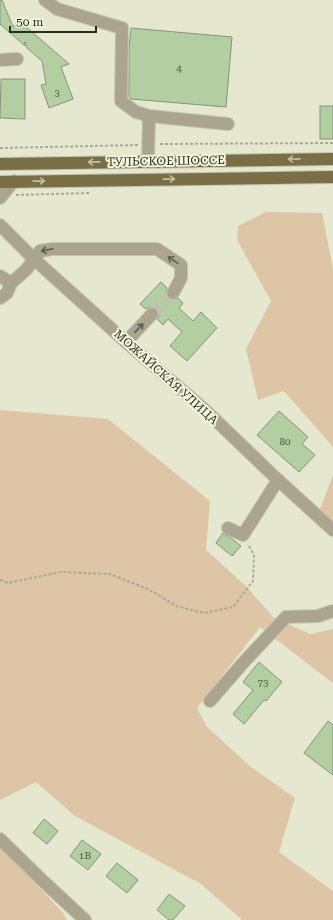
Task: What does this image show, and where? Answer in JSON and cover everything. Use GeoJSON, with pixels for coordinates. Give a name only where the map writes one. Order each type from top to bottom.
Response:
{"type":"FeatureCollection","features":[{"type":"Feature","properties":{"kind":"main road","name":"ТУЛЬСКОЕ ШОССЕ"},"geometry":{"type":"LineString","coordinates":[[0,164],[333,159]]}},
{"type":"Feature","properties":{"kind":"main road","name":"ТУЛЬСКОЕ ШОССЕ"},"geometry":{"type":"LineString","coordinates":[[0,182],[333,177]]}},
{"type":"Feature","properties":{"kind":"street"},"geometry":{"type":"LineString","coordinates":[[45,0],[57,9],[122,28],[121,101],[136,112],[149,116],[228,124]]}},
{"type":"Feature","properties":{"kind":"street"},"geometry":{"type":"LineString","coordinates":[[0,60],[17,59]]}},
{"type":"Feature","properties":{"kind":"street"},"geometry":{"type":"LineString","coordinates":[[148,161],[149,116]]}},
{"type":"Feature","properties":{"kind":"street"},"geometry":{"type":"LineString","coordinates":[[0,198],[14,181]]}},
{"type":"Feature","properties":{"kind":"street","name":"МОЖАЙСКАЯ УЛИЦА"},"geometry":{"type":"LineString","coordinates":[[0,225],[34,259],[126,342],[205,410],[333,530]]}},
{"type":"Feature","properties":{"kind":"street"},"geometry":{"type":"LineString","coordinates":[[0,298],[7,293],[11,283],[26,270],[40,251],[52,248],[156,248],[181,265],[181,278],[173,293]]}},
{"type":"Feature","properties":{"kind":"street"},"geometry":{"type":"LineString","coordinates":[[0,276],[11,283]]}},
{"type":"Feature","properties":{"kind":"street"},"geometry":{"type":"LineString","coordinates":[[126,342],[152,314]]}},
{"type":"Feature","properties":{"kind":"street"},"geometry":{"type":"LineString","coordinates":[[228,528],[243,535],[278,480]]}},
{"type":"Feature","properties":{"kind":"street"},"geometry":{"type":"LineString","coordinates":[[210,701],[286,617],[318,616],[333,611]]}},
{"type":"Feature","properties":{"kind":"street"},"geometry":{"type":"LineString","coordinates":[[0,840],[85,920]]}},
{"type":"Feature","properties":{"kind":"path"},"geometry":{"type":"LineString","coordinates":[[0,148],[333,143]]}},
{"type":"Feature","properties":{"kind":"path"},"geometry":{"type":"LineString","coordinates":[[0,580],[8,583],[60,572],[110,574],[148,589],[176,606],[204,613],[233,607],[253,581],[254,555],[243,535]]}},
{"type":"Feature","properties":{"kind":"shaded area"},"geometry":{"type":"Polygon","coordinates":[[[266,212],[322,213],[333,269],[333,447],[284,391],[258,400],[246,349],[271,301],[237,240],[238,226],[266,212]]]}},
{"type":"Feature","properties":{"kind":"shaded area"},"geometry":{"type":"Polygon","coordinates":[[[0,410],[108,419],[210,501],[206,550],[246,586],[274,618],[310,634],[333,629],[333,683],[260,627],[197,708],[207,727],[251,767],[295,798],[279,852],[333,891],[333,920],[242,920],[201,884],[75,816],[36,782],[0,800],[0,410]]]}},
{"type":"Feature","properties":{"kind":"shaded area"},"geometry":{"type":"Polygon","coordinates":[[[333,475],[333,523],[319,512],[333,475]]]}},
{"type":"Feature","properties":{"kind":"shaded area"},"geometry":{"type":"Polygon","coordinates":[[[0,845],[63,913],[67,920],[0,920],[0,845]]]}},
{"type":"Feature","properties":{"kind":"building"},"geometry":{"type":"Polygon","coordinates":[[[0,0],[2,0],[13,27],[18,21],[17,19],[69,64],[61,67],[73,99],[49,108],[41,85],[46,84],[42,61],[27,48],[25,42],[25,46],[0,24],[0,0]]]}},
{"type":"Feature","properties":{"kind":"building"},"geometry":{"type":"Polygon","coordinates":[[[131,28],[232,37],[226,107],[131,99],[129,97],[129,48],[131,28]]]}},
{"type":"Feature","properties":{"kind":"building"},"geometry":{"type":"Polygon","coordinates":[[[1,79],[25,79],[25,119],[0,118],[1,79]]]}},
{"type":"Feature","properties":{"kind":"building"},"geometry":{"type":"Polygon","coordinates":[[[320,106],[333,106],[333,139],[320,139],[320,106]]]}},
{"type":"Feature","properties":{"kind":"building"},"geometry":{"type":"Polygon","coordinates":[[[161,282],[167,288],[167,297],[170,300],[178,298],[183,303],[179,308],[193,321],[201,312],[217,328],[187,361],[170,346],[182,332],[168,319],[163,325],[157,319],[159,312],[157,308],[150,307],[146,309],[140,304],[161,282]]]}},
{"type":"Feature","properties":{"kind":"building"},"geometry":{"type":"Polygon","coordinates":[[[279,411],[308,437],[302,444],[315,455],[299,472],[257,435],[279,411]]]}},
{"type":"Feature","properties":{"kind":"building"},"geometry":{"type":"Polygon","coordinates":[[[223,533],[241,546],[232,556],[216,543],[223,533]]]}},
{"type":"Feature","properties":{"kind":"building"},"geometry":{"type":"Polygon","coordinates":[[[259,662],[282,682],[266,701],[264,700],[244,724],[233,714],[253,690],[243,682],[259,662]]]}},
{"type":"Feature","properties":{"kind":"building"},"geometry":{"type":"Polygon","coordinates":[[[328,721],[333,725],[333,775],[304,753],[328,721]]]}},
{"type":"Feature","properties":{"kind":"building"},"geometry":{"type":"Polygon","coordinates":[[[44,819],[58,831],[47,844],[33,833],[44,819]]]}},
{"type":"Feature","properties":{"kind":"building"},"geometry":{"type":"Polygon","coordinates":[[[82,840],[101,854],[88,870],[70,856],[82,840]]]}},
{"type":"Feature","properties":{"kind":"building"},"geometry":{"type":"Polygon","coordinates":[[[117,863],[138,880],[127,893],[106,876],[117,863]]]}},
{"type":"Feature","properties":{"kind":"building"},"geometry":{"type":"Polygon","coordinates":[[[169,894],[185,906],[173,920],[169,920],[157,910],[169,894]]]}},
{"type":"Feature","properties":{"kind":"tunnel"},"geometry":{"type":"LineString","coordinates":[[152,314],[173,293]]}}]}
